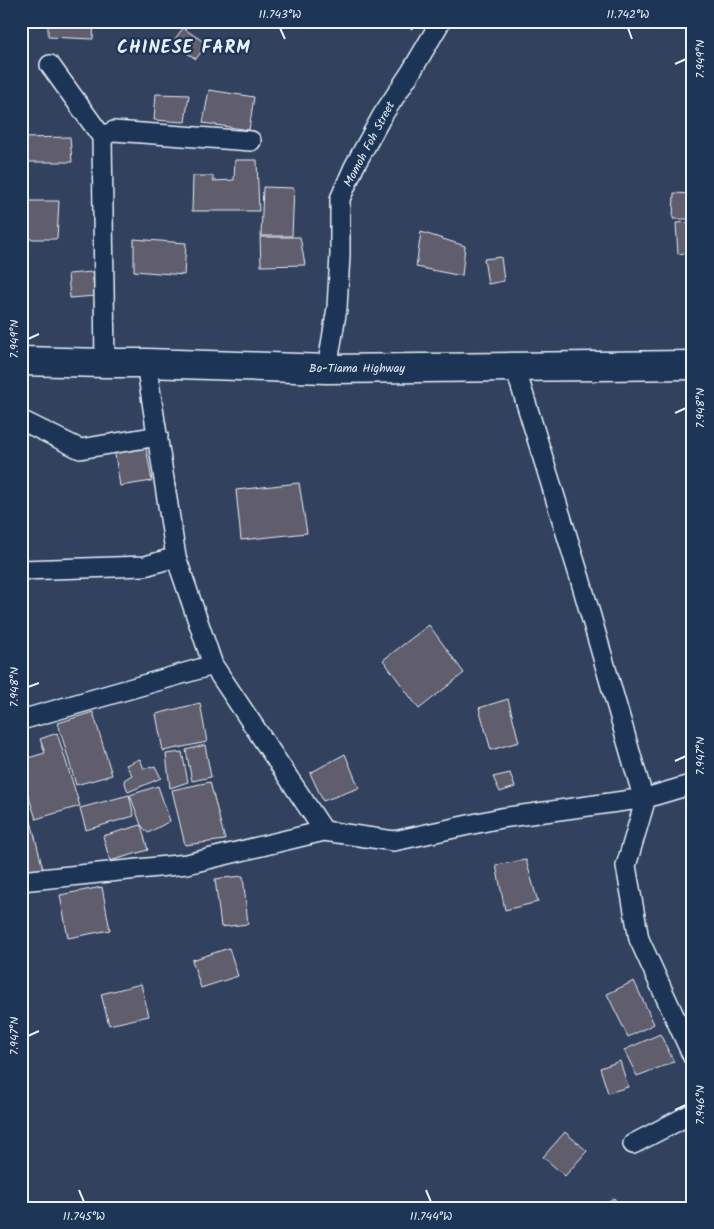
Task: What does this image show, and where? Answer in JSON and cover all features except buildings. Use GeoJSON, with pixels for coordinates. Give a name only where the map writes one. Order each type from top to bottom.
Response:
{"type":"FeatureCollection","features":[{"type":"Feature","properties":{"kind":"highway","name":"Bo-Tiama Highway"},"geometry":{"type":"LineString","coordinates":[[21,361],[327,369],[693,365]]}},
{"type":"Feature","properties":{"kind":"street","name":"Momoh Foh Street"},"geometry":{"type":"LineString","coordinates":[[327,369],[337,308],[340,254],[340,198],[354,167],[382,116],[441,21]]}},
{"type":"Feature","properties":{"kind":"street"},"geometry":{"type":"LineString","coordinates":[[50,65],[102,137],[105,363]]}},
{"type":"Feature","properties":{"kind":"street"},"geometry":{"type":"LineString","coordinates":[[102,137],[114,131],[251,141]]}},
{"type":"Feature","properties":{"kind":"street"},"geometry":{"type":"LineString","coordinates":[[146,363],[176,557],[213,665],[324,831]]}},
{"type":"Feature","properties":{"kind":"street"},"geometry":{"type":"LineString","coordinates":[[515,367],[579,575],[640,790],[646,798]]}},
{"type":"Feature","properties":{"kind":"street"},"geometry":{"type":"LineString","coordinates":[[21,420],[80,449],[158,436]]}},
{"type":"Feature","properties":{"kind":"street"},"geometry":{"type":"LineString","coordinates":[[21,570],[145,566],[176,557]]}},
{"type":"Feature","properties":{"kind":"street"},"geometry":{"type":"LineString","coordinates":[[21,720],[213,665]]}},
{"type":"Feature","properties":{"kind":"street"},"geometry":{"type":"LineString","coordinates":[[21,880],[187,864],[324,831],[394,841],[501,818],[646,798],[693,784]]}},
{"type":"Feature","properties":{"kind":"street"},"geometry":{"type":"LineString","coordinates":[[646,798],[626,866],[639,939],[693,1057]]}},
{"type":"Feature","properties":{"kind":"street"},"geometry":{"type":"LineString","coordinates":[[633,1144],[693,1113]]}},
{"type":"Feature","properties":{"kind":"district","name":"CHINESE FARM"},"geometry":{"type":"Point","coordinates":[184,47]}}]}
